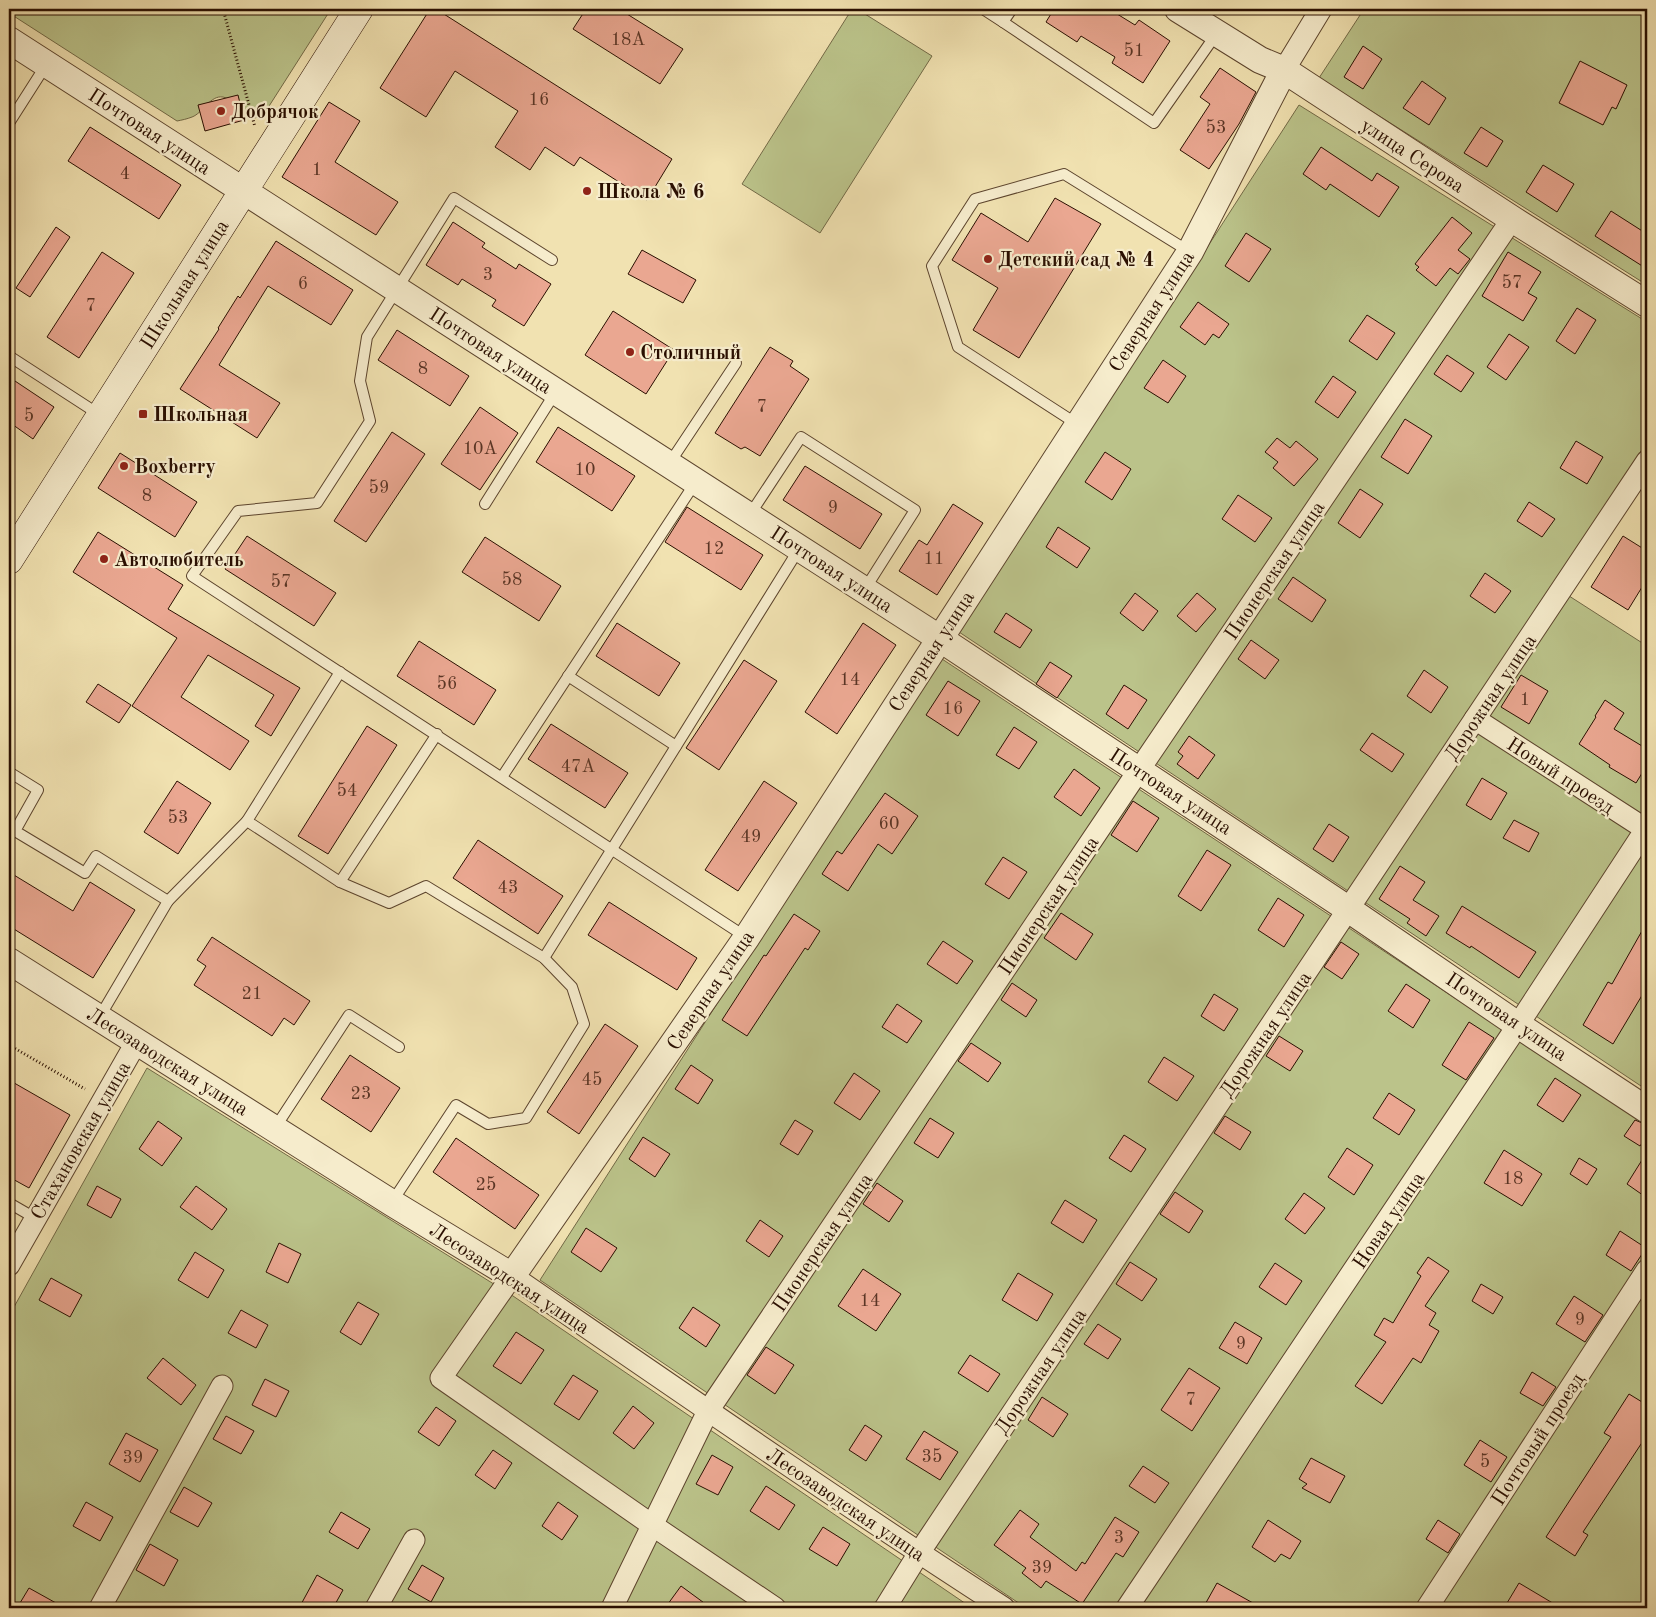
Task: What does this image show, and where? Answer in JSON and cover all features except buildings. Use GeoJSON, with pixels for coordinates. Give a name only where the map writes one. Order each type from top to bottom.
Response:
{"type":"FeatureCollection","features":[{"type":"Feature","properties":{"kind":"main road","name":"Школьная улица"},"geometry":{"type":"LineString","coordinates":[[9,560],[359,9]]}},
{"type":"Feature","properties":{"kind":"street","name":"улица Серова"},"geometry":{"type":"LineString","coordinates":[[1178,9],[1260,60],[1284,70],[1512,219],[1647,304]]}},
{"type":"Feature","properties":{"kind":"street","name":"Северная улица"},"geometry":{"type":"LineString","coordinates":[[512,1276],[747,937],[1190,252],[1284,70],[1321,9]]}},
{"type":"Feature","properties":{"kind":"street","name":"Почтовая улица"},"geometry":{"type":"LineString","coordinates":[[9,40],[939,638],[1647,1110]]}},
{"type":"Feature","properties":{"kind":"street","name":"Пионерская улица"},"geometry":{"type":"LineString","coordinates":[[612,1608],[708,1411],[1512,219]]}},
{"type":"Feature","properties":{"kind":"street","name":"Дорожная улица"},"geometry":{"type":"LineString","coordinates":[[886,1608],[919,1553],[1647,461]]}},
{"type":"Feature","properties":{"kind":"street","name":"Новый проезд"},"geometry":{"type":"LineString","coordinates":[[1475,719],[1646,830]]}},
{"type":"Feature","properties":{"kind":"street","name":"Новая улица"},"geometry":{"type":"LineString","coordinates":[[1127,1608],[1518,1025],[1646,830]]}},
{"type":"Feature","properties":{"kind":"street","name":"Лесозаводская улица"},"geometry":{"type":"LineString","coordinates":[[9,961],[392,1203],[512,1276],[708,1411],[1004,1608]]}},
{"type":"Feature","properties":{"kind":"street","name":"Стахановская улица"},"geometry":{"type":"LineString","coordinates":[[9,1266],[137,1041]]}},
{"type":"Feature","properties":{"kind":"street","name":"Почтовый проезд"},"geometry":{"type":"LineString","coordinates":[[1427,1608],[1647,1270]]}},
{"type":"Feature","properties":{"kind":"street"},"geometry":{"type":"LineString","coordinates":[[512,1276],[441,1378],[652,1526],[775,1608]]}},
{"type":"Feature","properties":{"kind":"street"},"geometry":{"type":"LineString","coordinates":[[100,1608],[222,1386]]}},
{"type":"Feature","properties":{"kind":"street"},"geometry":{"type":"LineString","coordinates":[[376,1608],[414,1540]]}},
{"type":"Feature","properties":{"kind":"lane"},"geometry":{"type":"LineString","coordinates":[[983,9],[1154,123],[1217,33]]}},
{"type":"Feature","properties":{"kind":"lane"},"geometry":{"type":"LineString","coordinates":[[1003,22],[1012,9]]}},
{"type":"Feature","properties":{"kind":"lane"},"geometry":{"type":"LineString","coordinates":[[9,123],[47,65]]}},
{"type":"Feature","properties":{"kind":"lane"},"geometry":{"type":"LineString","coordinates":[[1078,425],[958,347],[932,266],[975,199],[1064,174],[1190,252]]}},
{"type":"Feature","properties":{"kind":"lane"},"geometry":{"type":"LineString","coordinates":[[552,260],[454,198],[367,337],[360,381],[370,420],[317,503],[238,511],[192,576],[747,937]]}},
{"type":"Feature","properties":{"kind":"lane"},"geometry":{"type":"LineString","coordinates":[[9,356],[101,415]]}},
{"type":"Feature","properties":{"kind":"lane"},"geometry":{"type":"LineString","coordinates":[[668,464],[736,362]]}},
{"type":"Feature","properties":{"kind":"lane"},"geometry":{"type":"LineString","coordinates":[[485,504],[556,392]]}},
{"type":"Feature","properties":{"kind":"lane"},"geometry":{"type":"LineString","coordinates":[[749,516],[801,437],[915,510],[865,590]]}},
{"type":"Feature","properties":{"kind":"lane"},"geometry":{"type":"LineString","coordinates":[[502,777],[695,482]]}},
{"type":"Feature","properties":{"kind":"lane"},"geometry":{"type":"LineString","coordinates":[[544,958],[800,548]]}},
{"type":"Feature","properties":{"kind":"lane"},"geometry":{"type":"LineString","coordinates":[[99,1018],[168,901],[247,821],[340,672]]}},
{"type":"Feature","properties":{"kind":"lane"},"geometry":{"type":"LineString","coordinates":[[568,676],[676,746]]}},
{"type":"Feature","properties":{"kind":"lane"},"geometry":{"type":"LineString","coordinates":[[340,882],[437,734]]}},
{"type":"Feature","properties":{"kind":"lane"},"geometry":{"type":"LineString","coordinates":[[9,772],[38,790],[15,831],[85,873],[96,856],[168,901]]}},
{"type":"Feature","properties":{"kind":"lane"},"geometry":{"type":"LineString","coordinates":[[247,821],[340,882],[389,902],[426,886],[544,958],[572,987],[584,1024],[526,1118],[488,1124],[456,1105],[392,1203]]}},
{"type":"Feature","properties":{"kind":"lane"},"geometry":{"type":"LineString","coordinates":[[275,1129],[349,1016],[399,1048]]}},
{"type":"Feature","properties":{"kind":"lane"},"geometry":{"type":"LineString","coordinates":[[9,1203],[35,1218]]}},
{"type":"Feature","properties":{"kind":"path"},"geometry":{"type":"LineString","coordinates":[[223,9],[255,128]]}},
{"type":"Feature","properties":{"kind":"path"},"geometry":{"type":"LineString","coordinates":[[9,1045],[102,1100]]}},
{"type":"Feature","properties":{"kind":"green space"},"geometry":{"type":"Polygon","coordinates":[[[9,9],[331,9],[264,114],[248,119],[243,117],[229,100],[218,97],[210,101],[196,115],[177,121],[9,13],[9,9]]]}},
{"type":"Feature","properties":{"kind":"green space"},"geometry":{"type":"Polygon","coordinates":[[[852,9],[857,9],[932,56],[820,233],[742,184],[852,9]]]}},
{"type":"Feature","properties":{"kind":"green space"},"geometry":{"type":"Polygon","coordinates":[[[1364,9],[1647,9],[1647,285],[1319,78],[1364,9]]]}},
{"type":"Feature","properties":{"kind":"green space"},"geometry":{"type":"Polygon","coordinates":[[[1299,105],[1647,322],[1647,442],[1552,585],[1647,646],[1647,1090],[959,632],[1299,105]]]}},
{"type":"Feature","properties":{"kind":"green space"},"geometry":{"type":"Polygon","coordinates":[[[939,657],[1647,1125],[1647,1608],[1026,1608],[540,1280],[939,657]]]}},
{"type":"Feature","properties":{"kind":"green space"},"geometry":{"type":"Polygon","coordinates":[[[147,1068],[513,1296],[972,1608],[9,1608],[9,1316],[147,1068]]]}},
{"type":"Feature","properties":{"kind":"place","name":"Добрячок"},"geometry":{"type":"Point","coordinates":[221,111]}},
{"type":"Feature","properties":{"kind":"place","name":"Школа № 6"},"geometry":{"type":"Point","coordinates":[587,191]}},
{"type":"Feature","properties":{"kind":"place","name":"Детский сад № 4"},"geometry":{"type":"Point","coordinates":[988,259]}},
{"type":"Feature","properties":{"kind":"place","name":"Столичный"},"geometry":{"type":"Point","coordinates":[630,352]}},
{"type":"Feature","properties":{"kind":"place","name":"Школьная"},"geometry":{"type":"Point","coordinates":[143,414]}},
{"type":"Feature","properties":{"kind":"place","name":"Boxberry"},"geometry":{"type":"Point","coordinates":[124,466]}},
{"type":"Feature","properties":{"kind":"place","name":"Автолюбитель"},"geometry":{"type":"Point","coordinates":[104,559]}}]}
